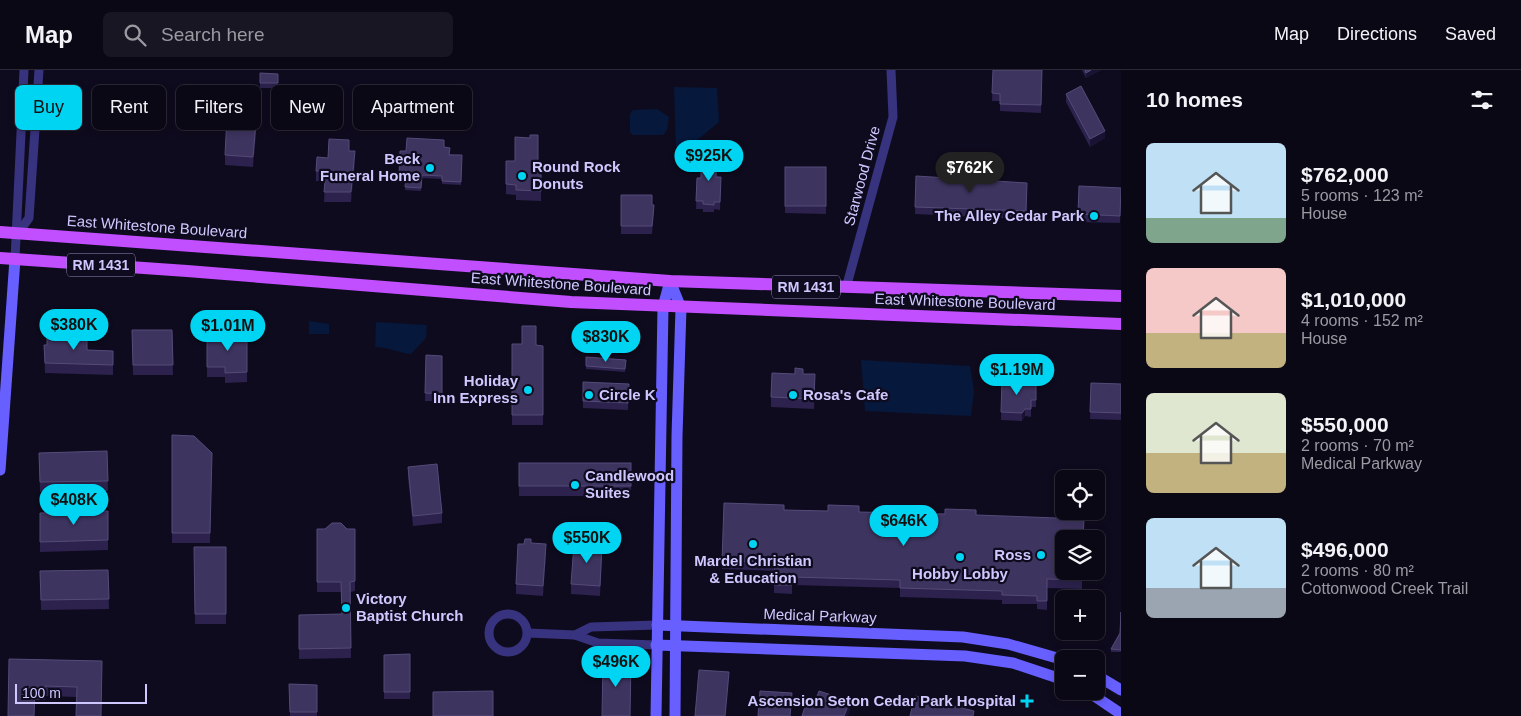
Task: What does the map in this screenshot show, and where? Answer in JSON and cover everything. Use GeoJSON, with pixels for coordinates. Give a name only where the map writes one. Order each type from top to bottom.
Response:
{"type":"FeatureCollection","features":[{"type":"Feature","properties":{"kind":"main road","name":"East Whitestone Boulevard"},"geometry":{"type":"LineString","coordinates":[[0,232],[670,281],[1121,296]]}},
{"type":"Feature","properties":{"kind":"main road","name":"East Whitestone Boulevard"},"geometry":{"type":"LineString","coordinates":[[0,258],[570,302],[680,308],[1121,324]]}},
{"type":"Feature","properties":{"kind":"street"},"geometry":{"type":"LineString","coordinates":[[0,470],[18,233],[16,219],[24,70]]}},
{"type":"Feature","properties":{"kind":"street"},"geometry":{"type":"LineString","coordinates":[[18,233],[29,218],[39,70]]}},
{"type":"Feature","properties":{"kind":"street","name":"Starwood Drive"},"geometry":{"type":"LineString","coordinates":[[846,288],[893,117],[891,70]]}},
{"type":"Feature","properties":{"kind":"street"},"geometry":{"type":"LineString","coordinates":[[656,716],[663,307],[670,281]]}},
{"type":"Feature","properties":{"kind":"street"},"geometry":{"type":"LineString","coordinates":[[670,281],[680,308],[675,716]]}},
{"type":"Feature","properties":{"kind":"street"},"geometry":{"type":"LineString","coordinates":[[510,613],[520,617],[525,622],[528,633],[520,649],[508,652],[497,649],[493,645],[489,629],[494,619],[510,613]]}},
{"type":"Feature","properties":{"kind":"street","name":"Medical Parkway"},"geometry":{"type":"LineString","coordinates":[[575,635],[591,627],[657,625],[964,637],[1008,644],[1055,657]]}},
{"type":"Feature","properties":{"kind":"street","name":"Medical Parkway"},"geometry":{"type":"LineString","coordinates":[[528,633],[575,635],[598,643],[965,656],[1013,663],[1055,677]]}},
{"type":"Feature","properties":{"kind":"street"},"geometry":{"type":"LineString","coordinates":[[926,654],[927,636]]}},
{"type":"Feature","properties":{"kind":"street"},"geometry":{"type":"LineString","coordinates":[[1105,680],[1121,690]]}},
{"type":"Feature","properties":{"kind":"street"},"geometry":{"type":"LineString","coordinates":[[1100,700],[1121,714]]}},
{"type":"Feature","properties":{"kind":"water"},"geometry":{"type":"Polygon","coordinates":[[[674,87],[717,88],[719,122],[690,146],[676,147],[674,87]]]}},
{"type":"Feature","properties":{"kind":"water"},"geometry":{"type":"Polygon","coordinates":[[[657,109],[669,117],[667,130],[663,135],[633,135],[630,132],[630,114],[633,110],[657,109]]]}},
{"type":"Feature","properties":{"kind":"water"},"geometry":{"type":"Polygon","coordinates":[[[309,321],[329,324],[329,334],[309,334],[309,321]]]}},
{"type":"Feature","properties":{"kind":"water"},"geometry":{"type":"Polygon","coordinates":[[[376,322],[427,325],[426,338],[411,354],[375,347],[376,322]]]}},
{"type":"Feature","properties":{"kind":"water"},"geometry":{"type":"Polygon","coordinates":[[[861,360],[970,366],[974,391],[971,416],[865,411],[861,360]]]}},
{"type":"Feature","properties":{"kind":"building"},"geometry":{"type":"Polygon","coordinates":[[[993,70],[1042,70],[1041,105],[1000,104],[1000,94],[992,93],[993,70]]]}},
{"type":"Feature","properties":{"kind":"building"},"geometry":{"type":"Polygon","coordinates":[[[260,73],[278,74],[278,83],[260,83],[260,73]]]}},
{"type":"Feature","properties":{"kind":"building"},"geometry":{"type":"Polygon","coordinates":[[[1081,86],[1105,131],[1090,139],[1066,94],[1081,86]]]}},
{"type":"Feature","properties":{"kind":"building"},"geometry":{"type":"Polygon","coordinates":[[[226,130],[255,130],[253,157],[225,155],[226,130]]]}},
{"type":"Feature","properties":{"kind":"building","name":"Round Rock Donuts"},"geometry":{"type":"Polygon","coordinates":[[[530,135],[538,135],[538,170],[541,170],[541,191],[516,190],[516,185],[506,184],[506,161],[515,161],[515,137],[530,138],[530,135]]]}},
{"type":"Feature","properties":{"kind":"building","name":"Beck Funeral Home"},"geometry":{"type":"Polygon","coordinates":[[[407,138],[444,140],[444,147],[450,148],[449,155],[462,155],[461,182],[442,181],[442,176],[422,175],[421,188],[405,187],[406,176],[399,176],[400,151],[406,151],[407,138]]]}},
{"type":"Feature","properties":{"kind":"building"},"geometry":{"type":"Polygon","coordinates":[[[329,139],[349,140],[349,151],[355,151],[351,192],[324,192],[326,171],[316,171],[317,157],[328,158],[329,139]]]}},
{"type":"Feature","properties":{"kind":"building"},"geometry":{"type":"Polygon","coordinates":[[[701,156],[717,156],[716,177],[721,177],[720,202],[714,202],[714,205],[703,204],[703,201],[696,201],[697,178],[701,178],[701,156]]]}},
{"type":"Feature","properties":{"kind":"building"},"geometry":{"type":"Polygon","coordinates":[[[785,167],[826,167],[826,206],[785,206],[785,167]]]}},
{"type":"Feature","properties":{"kind":"building"},"geometry":{"type":"Polygon","coordinates":[[[916,176],[1027,183],[1026,211],[915,207],[916,176]]]}},
{"type":"Feature","properties":{"kind":"building"},"geometry":{"type":"Polygon","coordinates":[[[1079,186],[1121,188],[1120,216],[1078,214],[1079,186]]]}},
{"type":"Feature","properties":{"kind":"building"},"geometry":{"type":"Polygon","coordinates":[[[621,195],[652,195],[652,205],[654,205],[652,226],[621,226],[621,195]]]}},
{"type":"Feature","properties":{"kind":"building","name":"Holiday Inn Express"},"geometry":{"type":"Polygon","coordinates":[[[522,326],[536,326],[536,345],[543,346],[543,415],[512,415],[512,344],[522,344],[522,326]]]}},
{"type":"Feature","properties":{"kind":"building"},"geometry":{"type":"Polygon","coordinates":[[[68,327],[74,335],[82,335],[82,339],[87,340],[87,350],[113,351],[113,365],[45,363],[44,345],[47,345],[47,337],[53,337],[53,333],[60,334],[68,327]]]}},
{"type":"Feature","properties":{"kind":"building"},"geometry":{"type":"Polygon","coordinates":[[[132,330],[172,330],[173,365],[133,365],[132,330]]]}},
{"type":"Feature","properties":{"kind":"building"},"geometry":{"type":"Polygon","coordinates":[[[207,334],[247,334],[247,372],[225,373],[225,367],[207,367],[207,334]]]}},
{"type":"Feature","properties":{"kind":"building"},"geometry":{"type":"Polygon","coordinates":[[[426,355],[442,356],[442,394],[425,393],[426,355]]]}},
{"type":"Feature","properties":{"kind":"building"},"geometry":{"type":"Polygon","coordinates":[[[586,357],[626,360],[625,369],[586,366],[586,357]]]}},
{"type":"Feature","properties":{"kind":"building"},"geometry":{"type":"Polygon","coordinates":[[[795,368],[803,369],[803,374],[815,374],[814,399],[771,397],[772,373],[795,374],[795,368]]]}},
{"type":"Feature","properties":{"kind":"building"},"geometry":{"type":"Polygon","coordinates":[[[1002,380],[1036,382],[1036,400],[1031,400],[1031,409],[1025,409],[1022,413],[1001,412],[1002,380]]]}},
{"type":"Feature","properties":{"kind":"building"},"geometry":{"type":"Polygon","coordinates":[[[583,382],[629,384],[628,403],[583,401],[583,382]]]}},
{"type":"Feature","properties":{"kind":"building"},"geometry":{"type":"Polygon","coordinates":[[[1091,383],[1121,384],[1121,413],[1090,412],[1091,383]]]}},
{"type":"Feature","properties":{"kind":"building"},"geometry":{"type":"Polygon","coordinates":[[[172,435],[194,436],[212,453],[210,533],[172,533],[172,435]]]}},
{"type":"Feature","properties":{"kind":"building"},"geometry":{"type":"Polygon","coordinates":[[[107,451],[108,481],[40,482],[39,453],[107,451]]]}},
{"type":"Feature","properties":{"kind":"building"},"geometry":{"type":"Polygon","coordinates":[[[519,463],[631,463],[631,486],[519,486],[519,463]]]}},
{"type":"Feature","properties":{"kind":"building"},"geometry":{"type":"Polygon","coordinates":[[[437,464],[442,513],[413,516],[408,467],[437,464]]]}},
{"type":"Feature","properties":{"kind":"building"},"geometry":{"type":"Polygon","coordinates":[[[724,503],[784,505],[784,510],[828,511],[828,505],[859,506],[859,512],[945,514],[945,509],[976,510],[976,515],[1084,520],[1083,530],[1055,530],[1055,579],[1047,579],[1047,601],[1037,601],[1037,596],[1002,595],[1002,591],[900,588],[900,580],[792,577],[792,585],[774,585],[775,562],[722,561],[724,503]]]}},
{"type":"Feature","properties":{"kind":"building"},"geometry":{"type":"Polygon","coordinates":[[[108,511],[108,540],[40,542],[40,513],[108,511]]]}},
{"type":"Feature","properties":{"kind":"building","name":"Victory Baptist Church"},"geometry":{"type":"Polygon","coordinates":[[[332,523],[341,523],[347,529],[355,529],[355,581],[350,582],[351,648],[299,649],[299,615],[342,614],[341,582],[317,582],[317,529],[325,529],[332,523]]]}},
{"type":"Feature","properties":{"kind":"building"},"geometry":{"type":"Polygon","coordinates":[[[581,538],[587,539],[587,544],[602,545],[600,586],[571,584],[574,544],[580,544],[581,538]]]}},
{"type":"Feature","properties":{"kind":"building"},"geometry":{"type":"Polygon","coordinates":[[[525,539],[531,539],[531,543],[546,544],[543,586],[516,584],[518,544],[524,544],[525,539]]]}},
{"type":"Feature","properties":{"kind":"building"},"geometry":{"type":"Polygon","coordinates":[[[194,547],[226,547],[226,614],[195,614],[194,547]]]}},
{"type":"Feature","properties":{"kind":"building"},"geometry":{"type":"Polygon","coordinates":[[[108,570],[109,599],[41,600],[40,571],[108,570]]]}},
{"type":"Feature","properties":{"kind":"building"},"geometry":{"type":"Polygon","coordinates":[[[1121,612],[1121,650],[1111,649],[1120,633],[1121,612]]]}},
{"type":"Feature","properties":{"kind":"building"},"geometry":{"type":"Polygon","coordinates":[[[410,654],[410,692],[384,692],[384,655],[410,654]]]}},
{"type":"Feature","properties":{"kind":"building"},"geometry":{"type":"Polygon","coordinates":[[[9,659],[102,661],[101,716],[76,716],[77,687],[45,686],[45,690],[35,690],[34,716],[8,716],[9,659]]]}},
{"type":"Feature","properties":{"kind":"building"},"geometry":{"type":"Polygon","coordinates":[[[603,660],[631,661],[630,716],[602,716],[603,660]]]}},
{"type":"Feature","properties":{"kind":"building"},"geometry":{"type":"Polygon","coordinates":[[[699,670],[729,672],[725,716],[695,716],[699,670]]]}},
{"type":"Feature","properties":{"kind":"building"},"geometry":{"type":"Polygon","coordinates":[[[289,684],[317,685],[317,712],[290,712],[289,684]]]}},
{"type":"Feature","properties":{"kind":"building"},"geometry":{"type":"Polygon","coordinates":[[[493,691],[493,716],[433,716],[433,692],[493,691]]]}},
{"type":"Feature","properties":{"kind":"building"},"geometry":{"type":"Polygon","coordinates":[[[760,691],[792,693],[790,716],[758,716],[760,691]]]}},
{"type":"Feature","properties":{"kind":"building"},"geometry":{"type":"Polygon","coordinates":[[[819,691],[850,701],[844,716],[802,716],[806,704],[813,707],[819,691]]]}},
{"type":"Feature","properties":{"kind":"building"},"geometry":{"type":"Polygon","coordinates":[[[915,696],[974,711],[973,716],[910,716],[915,696]]]}},
{"type":"Feature","properties":{"kind":"place","name":"Beck Funeral Home"},"geometry":{"type":"Point","coordinates":[430,168]}},
{"type":"Feature","properties":{"kind":"place","name":"Round Rock Donuts"},"geometry":{"type":"Point","coordinates":[522,176]}},
{"type":"Feature","properties":{"kind":"place","name":"The Alley Cedar Park"},"geometry":{"type":"Point","coordinates":[1094,216]}},
{"type":"Feature","properties":{"kind":"place","name":"Holiday Inn Express"},"geometry":{"type":"Point","coordinates":[528,390]}},
{"type":"Feature","properties":{"kind":"place","name":"Circle K"},"geometry":{"type":"Point","coordinates":[589,395]}},
{"type":"Feature","properties":{"kind":"place","name":"Rosa's Cafe"},"geometry":{"type":"Point","coordinates":[793,395]}},
{"type":"Feature","properties":{"kind":"place","name":"Candlewood Suites"},"geometry":{"type":"Point","coordinates":[575,485]}},
{"type":"Feature","properties":{"kind":"place","name":"Mardel Christian & Education"},"geometry":{"type":"Point","coordinates":[753,544]}},
{"type":"Feature","properties":{"kind":"place","name":"Ross"},"geometry":{"type":"Point","coordinates":[1041,555]}},
{"type":"Feature","properties":{"kind":"place","name":"Hobby Lobby"},"geometry":{"type":"Point","coordinates":[960,557]}},
{"type":"Feature","properties":{"kind":"place","name":"Victory Baptist Church"},"geometry":{"type":"Point","coordinates":[346,608]}},
{"type":"Feature","properties":{"kind":"place","name":"Ascension Seton Cedar Park Hospital"},"geometry":{"type":"Point","coordinates":[1027,701]}}]}
